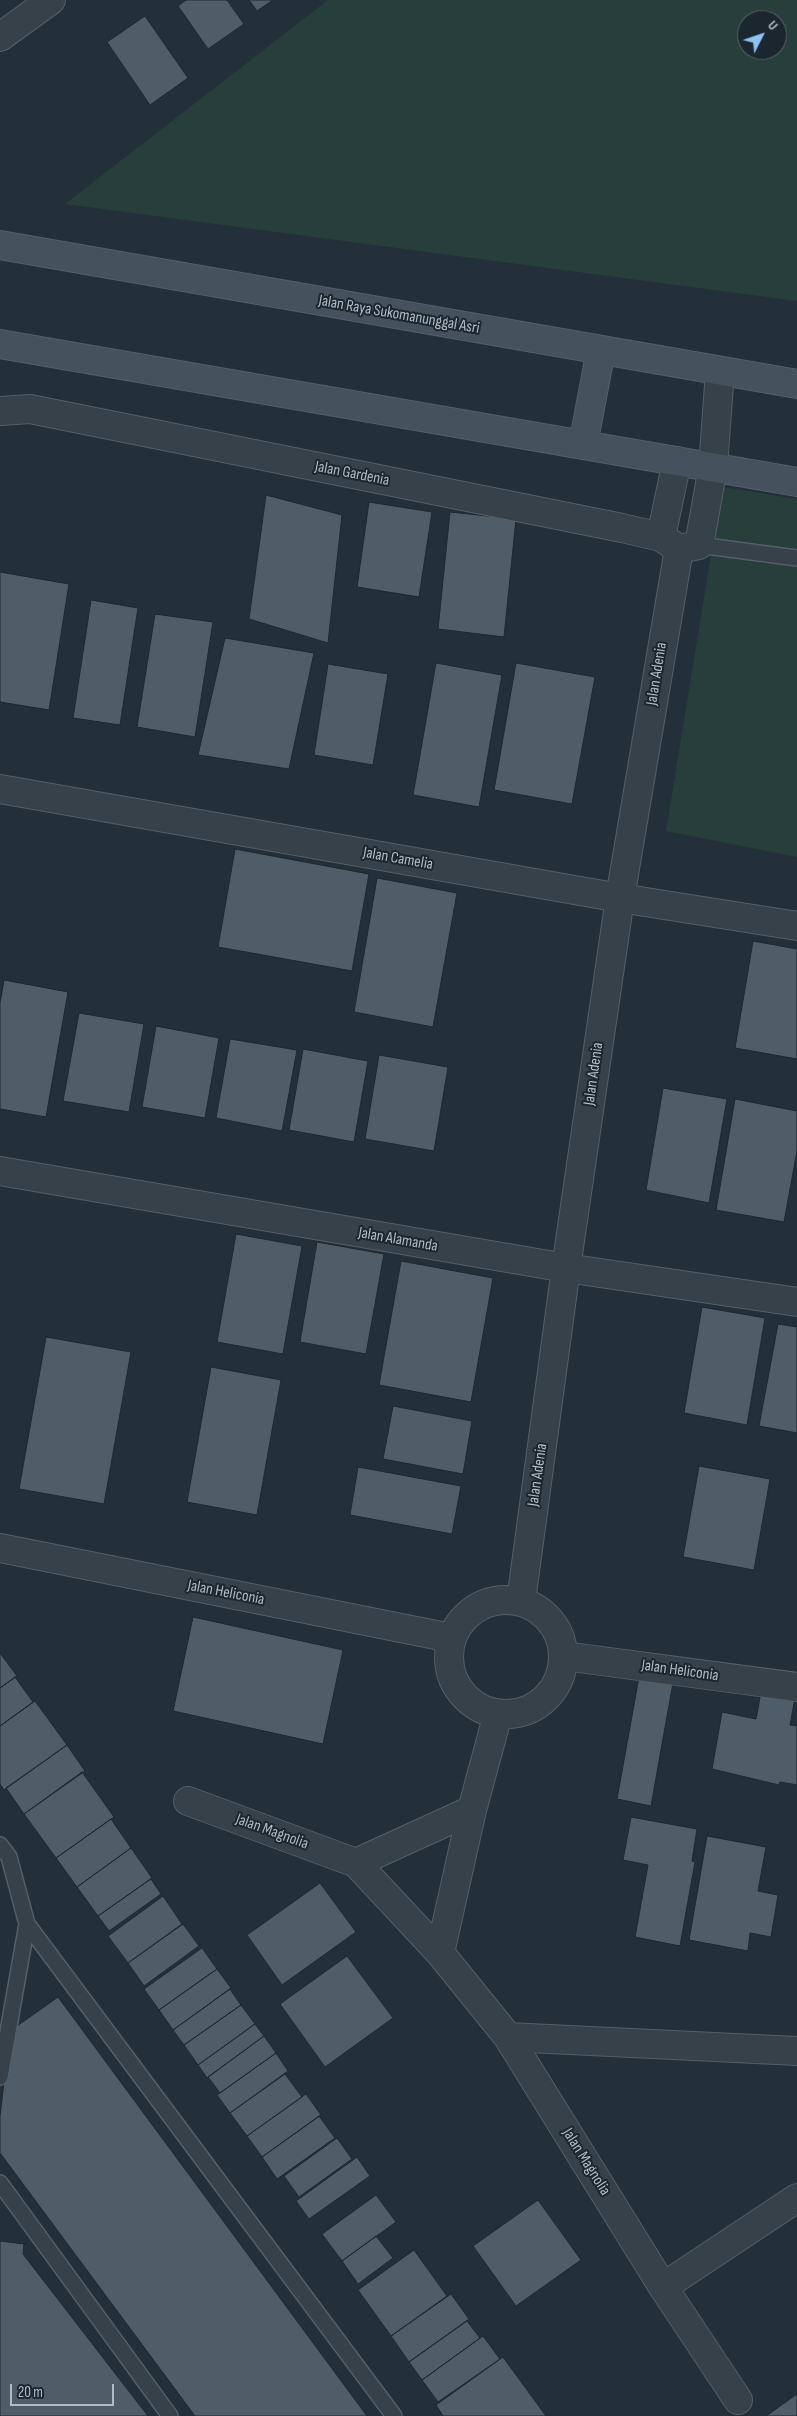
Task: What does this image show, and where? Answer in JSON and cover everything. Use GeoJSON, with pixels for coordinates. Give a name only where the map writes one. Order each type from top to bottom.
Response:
{"type":"FeatureCollection","features":[{"type":"Feature","properties":{"kind":"street"},"geometry":{"type":"LineString","coordinates":[[0,37],[51,0]]}},
{"type":"Feature","properties":{"kind":"street","name":"Jalan Raya Sukomanunggal Asri"},"geometry":{"type":"LineString","coordinates":[[0,246],[797,384]]}},
{"type":"Feature","properties":{"kind":"street"},"geometry":{"type":"LineString","coordinates":[[0,344],[797,482]]}},
{"type":"Feature","properties":{"kind":"street"},"geometry":{"type":"LineString","coordinates":[[583,445],[601,350]]}},
{"type":"Feature","properties":{"kind":"street","name":"Jalan Adenia"},"geometry":{"type":"LineString","coordinates":[[679,544],[713,467],[720,371]]}},
{"type":"Feature","properties":{"kind":"street","name":"Jalan Gardenia"},"geometry":{"type":"LineString","coordinates":[[0,411],[30,409],[679,544]]}},
{"type":"Feature","properties":{"kind":"street","name":"Jalan Adenia"},"geometry":{"type":"LineString","coordinates":[[520,1601],[620,898],[679,544],[677,461]]}},
{"type":"Feature","properties":{"kind":"street","name":"Jalan Camelia"},"geometry":{"type":"LineString","coordinates":[[0,789],[620,898],[797,926]]}},
{"type":"Feature","properties":{"kind":"street","name":"Jalan Alamanda"},"geometry":{"type":"LineString","coordinates":[[0,1172],[566,1268],[797,1302]]}},
{"type":"Feature","properties":{"kind":"street","name":"Jalan Heliconia"},"geometry":{"type":"LineString","coordinates":[[0,1548],[451,1638]]}},
{"type":"Feature","properties":{"kind":"street"},"geometry":{"type":"LineString","coordinates":[[492,1601],[520,1601],[548,1617],[560,1635],[564,1656],[561,1676],[552,1693],[530,1709],[518,1714],[498,1714],[479,1708],[463,1695],[452,1678],[448,1658],[451,1638],[460,1621],[474,1608],[492,1601]]}},
{"type":"Feature","properties":{"kind":"street","name":"Jalan Heliconia"},"geometry":{"type":"LineString","coordinates":[[564,1656],[797,1687]]}},
{"type":"Feature","properties":{"kind":"street"},"geometry":{"type":"LineString","coordinates":[[440,1953],[472,1810],[498,1714]]}},
{"type":"Feature","properties":{"kind":"street","name":"Jalan Magnolia"},"geometry":{"type":"LineString","coordinates":[[188,1800],[356,1863],[440,1953],[508,2037],[663,2287],[738,2400]]}},
{"type":"Feature","properties":{"kind":"street"},"geometry":{"type":"LineString","coordinates":[[356,1863],[472,1810]]}},
{"type":"Feature","properties":{"kind":"street"},"geometry":{"type":"LineString","coordinates":[[508,2037],[797,2051]]}},
{"type":"Feature","properties":{"kind":"street"},"geometry":{"type":"LineString","coordinates":[[663,2287],[797,2198]]}},
{"type":"Feature","properties":{"kind":"lane"},"geometry":{"type":"LineString","coordinates":[[679,544],[797,558]]}},
{"type":"Feature","properties":{"kind":"lane"},"geometry":{"type":"LineString","coordinates":[[0,1845],[9,1857],[27,1924],[394,2416]]}},
{"type":"Feature","properties":{"kind":"lane"},"geometry":{"type":"LineString","coordinates":[[0,2077],[27,1924]]}},
{"type":"Feature","properties":{"kind":"lane"},"geometry":{"type":"LineString","coordinates":[[0,2183],[170,2416]]}},
{"type":"Feature","properties":{"kind":"green space"},"geometry":{"type":"Polygon","coordinates":[[[328,0],[797,0],[797,301],[65,204],[328,0]]]}},
{"type":"Feature","properties":{"kind":"green space"},"geometry":{"type":"Polygon","coordinates":[[[722,487],[797,499],[797,857],[666,831],[722,487]]]}},
{"type":"Feature","properties":{"kind":"building"},"geometry":{"type":"Polygon","coordinates":[[[186,0],[227,0],[244,24],[208,49],[178,6],[186,0]]]}},
{"type":"Feature","properties":{"kind":"building"},"geometry":{"type":"Polygon","coordinates":[[[249,0],[273,0],[257,11],[249,0]]]}},
{"type":"Feature","properties":{"kind":"building"},"geometry":{"type":"Polygon","coordinates":[[[145,16],[188,78],[150,105],[107,42],[145,16]]]}},
{"type":"Feature","properties":{"kind":"building"},"geometry":{"type":"Polygon","coordinates":[[[266,495],[342,515],[328,643],[249,619],[266,495]]]}},
{"type":"Feature","properties":{"kind":"building"},"geometry":{"type":"Polygon","coordinates":[[[369,502],[432,512],[419,597],[357,587],[369,502]]]}},
{"type":"Feature","properties":{"kind":"building"},"geometry":{"type":"Polygon","coordinates":[[[450,512],[516,519],[504,637],[438,629],[450,512]]]}},
{"type":"Feature","properties":{"kind":"building"},"geometry":{"type":"Polygon","coordinates":[[[0,572],[69,584],[49,710],[0,702],[0,572]]]}},
{"type":"Feature","properties":{"kind":"building"},"geometry":{"type":"Polygon","coordinates":[[[91,600],[138,608],[120,725],[73,718],[91,600]]]}},
{"type":"Feature","properties":{"kind":"building"},"geometry":{"type":"Polygon","coordinates":[[[155,614],[213,622],[195,737],[137,727],[155,614]]]}},
{"type":"Feature","properties":{"kind":"building"},"geometry":{"type":"Polygon","coordinates":[[[225,638],[314,653],[289,769],[198,755],[225,638]]]}},
{"type":"Feature","properties":{"kind":"building"},"geometry":{"type":"Polygon","coordinates":[[[436,663],[502,675],[479,807],[413,795],[436,663]]]}},
{"type":"Feature","properties":{"kind":"building"},"geometry":{"type":"Polygon","coordinates":[[[516,663],[595,677],[572,804],[494,790],[516,663]]]}},
{"type":"Feature","properties":{"kind":"building"},"geometry":{"type":"Polygon","coordinates":[[[328,664],[388,674],[373,765],[314,755],[328,664]]]}},
{"type":"Feature","properties":{"kind":"building"},"geometry":{"type":"Polygon","coordinates":[[[235,849],[369,874],[352,971],[218,947],[235,849]]]}},
{"type":"Feature","properties":{"kind":"building"},"geometry":{"type":"Polygon","coordinates":[[[377,878],[457,893],[433,1027],[354,1012],[377,878]]]}},
{"type":"Feature","properties":{"kind":"building"},"geometry":{"type":"Polygon","coordinates":[[[753,941],[797,949],[797,1059],[735,1048],[753,941]]]}},
{"type":"Feature","properties":{"kind":"building"},"geometry":{"type":"Polygon","coordinates":[[[4,980],[68,992],[46,1117],[0,1109],[0,1003],[4,980]]]}},
{"type":"Feature","properties":{"kind":"building"},"geometry":{"type":"Polygon","coordinates":[[[79,1013],[144,1024],[129,1112],[63,1101],[79,1013]]]}},
{"type":"Feature","properties":{"kind":"building"},"geometry":{"type":"Polygon","coordinates":[[[156,1026],[219,1038],[205,1118],[142,1107],[156,1026]]]}},
{"type":"Feature","properties":{"kind":"building"},"geometry":{"type":"Polygon","coordinates":[[[230,1039],[297,1050],[282,1131],[216,1118],[230,1039]]]}},
{"type":"Feature","properties":{"kind":"building"},"geometry":{"type":"Polygon","coordinates":[[[303,1049],[368,1061],[354,1142],[289,1130],[303,1049]]]}},
{"type":"Feature","properties":{"kind":"building"},"geometry":{"type":"Polygon","coordinates":[[[379,1055],[448,1067],[434,1151],[365,1139],[379,1055]]]}},
{"type":"Feature","properties":{"kind":"building"},"geometry":{"type":"Polygon","coordinates":[[[663,1088],[727,1099],[709,1203],[646,1190],[663,1088]]]}},
{"type":"Feature","properties":{"kind":"building"},"geometry":{"type":"Polygon","coordinates":[[[735,1099],[797,1111],[797,1151],[784,1222],[716,1210],[735,1099]]]}},
{"type":"Feature","properties":{"kind":"building"},"geometry":{"type":"Polygon","coordinates":[[[236,1234],[302,1246],[283,1354],[217,1342],[236,1234]]]}},
{"type":"Feature","properties":{"kind":"building"},"geometry":{"type":"Polygon","coordinates":[[[317,1242],[384,1254],[366,1354],[300,1342],[317,1242]]]}},
{"type":"Feature","properties":{"kind":"building"},"geometry":{"type":"Polygon","coordinates":[[[401,1261],[493,1278],[471,1402],[379,1385],[401,1261]]]}},
{"type":"Feature","properties":{"kind":"building"},"geometry":{"type":"Polygon","coordinates":[[[702,1307],[765,1318],[747,1425],[684,1413],[702,1307]]]}},
{"type":"Feature","properties":{"kind":"building"},"geometry":{"type":"Polygon","coordinates":[[[778,1324],[797,1327],[797,1433],[759,1426],[778,1324]]]}},
{"type":"Feature","properties":{"kind":"building"},"geometry":{"type":"Polygon","coordinates":[[[46,1337],[131,1352],[104,1504],[19,1489],[46,1337]]]}},
{"type":"Feature","properties":{"kind":"building"},"geometry":{"type":"Polygon","coordinates":[[[211,1367],[281,1380],[257,1515],[187,1502],[211,1367]]]}},
{"type":"Feature","properties":{"kind":"building"},"geometry":{"type":"Polygon","coordinates":[[[393,1406],[472,1421],[463,1474],[383,1459],[393,1406]]]}},
{"type":"Feature","properties":{"kind":"building"},"geometry":{"type":"Polygon","coordinates":[[[699,1466],[770,1479],[754,1570],[683,1557],[699,1466]]]}},
{"type":"Feature","properties":{"kind":"building"},"geometry":{"type":"Polygon","coordinates":[[[358,1467],[461,1486],[452,1534],[350,1515],[358,1467]]]}},
{"type":"Feature","properties":{"kind":"building"},"geometry":{"type":"Polygon","coordinates":[[[193,1617],[343,1650],[323,1744],[173,1711],[193,1617]]]}},
{"type":"Feature","properties":{"kind":"building"},"geometry":{"type":"Polygon","coordinates":[[[0,1653],[17,1676],[0,1688],[0,1653]]]}},
{"type":"Feature","properties":{"kind":"building"},"geometry":{"type":"Polygon","coordinates":[[[15,1677],[33,1702],[0,1726],[0,1688],[15,1677]]]}},
{"type":"Feature","properties":{"kind":"building"},"geometry":{"type":"Polygon","coordinates":[[[639,1677],[673,1683],[651,1806],[617,1799],[639,1677]]]}},
{"type":"Feature","properties":{"kind":"building"},"geometry":{"type":"Polygon","coordinates":[[[761,1692],[795,1698],[790,1725],[797,1726],[797,1785],[780,1782],[779,1785],[712,1769],[722,1712],[756,1719],[761,1692]]]}},
{"type":"Feature","properties":{"kind":"building"},"geometry":{"type":"Polygon","coordinates":[[[35,1701],[67,1745],[4,1790],[0,1784],[0,1726],[35,1701]]]}},
{"type":"Feature","properties":{"kind":"building"},"geometry":{"type":"Polygon","coordinates":[[[67,1745],[85,1771],[24,1814],[6,1788],[67,1745]]]}},
{"type":"Feature","properties":{"kind":"building"},"geometry":{"type":"Polygon","coordinates":[[[82,1772],[114,1817],[56,1858],[24,1814],[82,1772]]]}},
{"type":"Feature","properties":{"kind":"building"},"geometry":{"type":"Polygon","coordinates":[[[631,1817],[697,1829],[692,1861],[695,1862],[680,1946],[635,1937],[648,1865],[623,1860],[631,1817]]]}},
{"type":"Feature","properties":{"kind":"building"},"geometry":{"type":"Polygon","coordinates":[[[111,1819],[131,1848],[77,1887],[56,1858],[111,1819]]]}},
{"type":"Feature","properties":{"kind":"building"},"geometry":{"type":"Polygon","coordinates":[[[707,1836],[766,1847],[758,1891],[778,1895],[771,1937],[750,1933],[748,1951],[689,1940],[707,1836]]]}},
{"type":"Feature","properties":{"kind":"building"},"geometry":{"type":"Polygon","coordinates":[[[131,1848],[152,1878],[98,1916],[77,1887],[131,1848]]]}},
{"type":"Feature","properties":{"kind":"building"},"geometry":{"type":"Polygon","coordinates":[[[151,1879],[161,1894],[109,1931],[98,1916],[151,1879]]]}},
{"type":"Feature","properties":{"kind":"building"},"geometry":{"type":"Polygon","coordinates":[[[320,1883],[356,1932],[282,1985],[247,1935],[320,1883]]]}},
{"type":"Feature","properties":{"kind":"building"},"geometry":{"type":"Polygon","coordinates":[[[163,1896],[182,1924],[128,1963],[108,1936],[163,1896]]]}},
{"type":"Feature","properties":{"kind":"building"},"geometry":{"type":"Polygon","coordinates":[[[183,1924],[199,1946],[144,1986],[128,1963],[183,1924]]]}},
{"type":"Feature","properties":{"kind":"building"},"geometry":{"type":"Polygon","coordinates":[[[202,1948],[217,1969],[159,2010],[144,1989],[202,1948]]]}},
{"type":"Feature","properties":{"kind":"building"},"geometry":{"type":"Polygon","coordinates":[[[347,1956],[393,2018],[325,2067],[280,2004],[347,1956]]]}},
{"type":"Feature","properties":{"kind":"building"},"geometry":{"type":"Polygon","coordinates":[[[217,1969],[231,1988],[173,2030],[159,2010],[217,1969]]]}},
{"type":"Feature","properties":{"kind":"building"},"geometry":{"type":"Polygon","coordinates":[[[230,1989],[241,2005],[184,2045],[173,2030],[230,1989]]]}},
{"type":"Feature","properties":{"kind":"building"},"geometry":{"type":"Polygon","coordinates":[[[58,1997],[367,2416],[195,2416],[0,2153],[0,2116],[10,2031],[58,1997]]]}},
{"type":"Feature","properties":{"kind":"building"},"geometry":{"type":"Polygon","coordinates":[[[241,2005],[255,2024],[198,2065],[184,2045],[241,2005]]]}},
{"type":"Feature","properties":{"kind":"building"},"geometry":{"type":"Polygon","coordinates":[[[255,2024],[264,2036],[207,2078],[198,2065],[255,2024]]]}},
{"type":"Feature","properties":{"kind":"building"},"geometry":{"type":"Polygon","coordinates":[[[264,2036],[276,2053],[220,2093],[208,2077],[264,2036]]]}},
{"type":"Feature","properties":{"kind":"building"},"geometry":{"type":"Polygon","coordinates":[[[276,2053],[288,2071],[230,2113],[217,2095],[276,2053]]]}},
{"type":"Feature","properties":{"kind":"building"},"geometry":{"type":"Polygon","coordinates":[[[285,2074],[302,2097],[247,2136],[230,2113],[285,2074]]]}},
{"type":"Feature","properties":{"kind":"building"},"geometry":{"type":"Polygon","coordinates":[[[306,2094],[321,2115],[262,2157],[247,2136],[306,2094]]]}},
{"type":"Feature","properties":{"kind":"building"},"geometry":{"type":"Polygon","coordinates":[[[319,2116],[335,2138],[277,2179],[262,2157],[319,2116]]]}},
{"type":"Feature","properties":{"kind":"building"},"geometry":{"type":"Polygon","coordinates":[[[337,2138],[352,2159],[299,2197],[284,2176],[337,2138]]]}},
{"type":"Feature","properties":{"kind":"building"},"geometry":{"type":"Polygon","coordinates":[[[357,2157],[370,2176],[309,2219],[296,2201],[357,2157]]]}},
{"type":"Feature","properties":{"kind":"building"},"geometry":{"type":"Polygon","coordinates":[[[376,2195],[396,2222],[342,2261],[322,2234],[376,2195]]]}},
{"type":"Feature","properties":{"kind":"building"},"geometry":{"type":"Polygon","coordinates":[[[538,2200],[581,2260],[516,2306],[473,2246],[538,2200]]]}},
{"type":"Feature","properties":{"kind":"building"},"geometry":{"type":"Polygon","coordinates":[[[376,2236],[393,2258],[358,2284],[342,2261],[376,2236]]]}},
{"type":"Feature","properties":{"kind":"building"},"geometry":{"type":"Polygon","coordinates":[[[0,2241],[24,2244],[23,2254],[148,2416],[0,2416],[0,2241]]]}},
{"type":"Feature","properties":{"kind":"building"},"geometry":{"type":"Polygon","coordinates":[[[414,2250],[447,2296],[391,2336],[358,2290],[414,2250]]]}},
{"type":"Feature","properties":{"kind":"building"},"geometry":{"type":"Polygon","coordinates":[[[451,2294],[469,2319],[409,2362],[391,2336],[451,2294]]]}},
{"type":"Feature","properties":{"kind":"building"},"geometry":{"type":"Polygon","coordinates":[[[467,2321],[480,2338],[422,2380],[409,2362],[467,2321]]]}},
{"type":"Feature","properties":{"kind":"building"},"geometry":{"type":"Polygon","coordinates":[[[483,2336],[500,2359],[438,2402],[422,2380],[483,2336]]]}},
{"type":"Feature","properties":{"kind":"building"},"geometry":{"type":"Polygon","coordinates":[[[503,2357],[546,2416],[443,2416],[436,2405],[503,2357]]]}},
{"type":"Feature","properties":{"kind":"building"},"geometry":{"type":"Polygon","coordinates":[[[797,2394],[797,2416],[766,2416],[797,2394]]]}}]}
